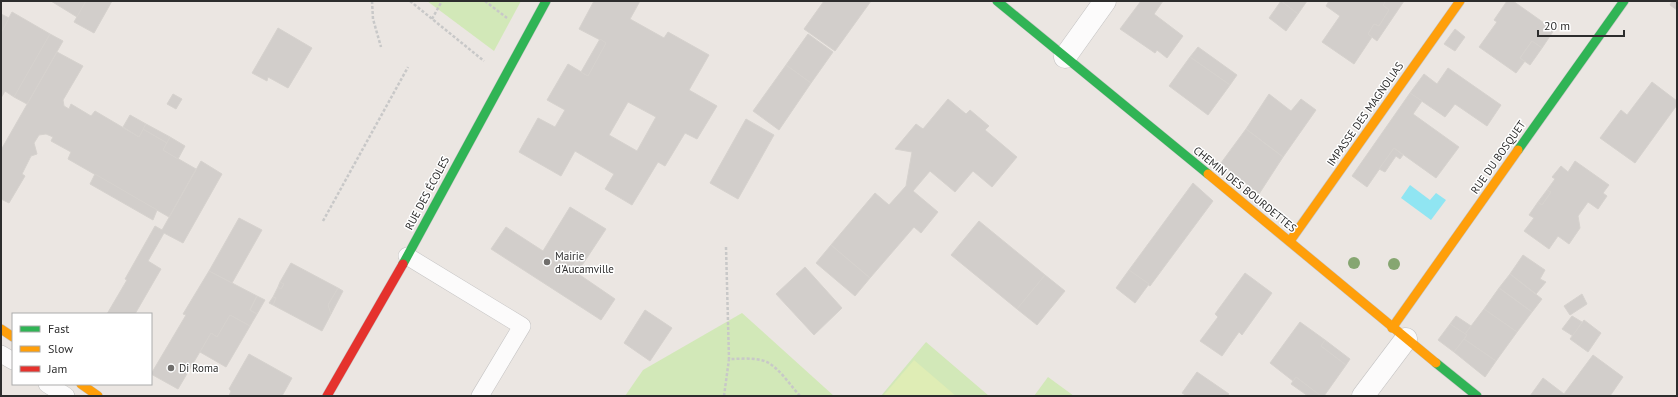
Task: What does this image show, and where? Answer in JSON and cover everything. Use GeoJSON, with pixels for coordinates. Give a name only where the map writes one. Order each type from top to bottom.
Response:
{"type":"FeatureCollection","features":[{"type":"Feature","properties":{"kind":"street","name":"RUE DES ÉCOLES"},"geometry":{"type":"LineString","coordinates":[[327,396],[407,256],[546,1]]}},
{"type":"Feature","properties":{"kind":"street","name":"CHEMIN DES BOURDETTES"},"geometry":{"type":"LineString","coordinates":[[997,1],[1477,396]]}},
{"type":"Feature","properties":{"kind":"street"},"geometry":{"type":"LineString","coordinates":[[1065,57],[1105,1]]}},
{"type":"Feature","properties":{"kind":"street","name":"IMPASSE DES MAGNOLIAS"},"geometry":{"type":"LineString","coordinates":[[1290,241],[1460,1]]}},
{"type":"Feature","properties":{"kind":"street","name":"RUE DU BOSQUET"},"geometry":{"type":"LineString","coordinates":[[1399,333],[1624,1]]}},
{"type":"Feature","properties":{"kind":"street"},"geometry":{"type":"LineString","coordinates":[[1,329],[12,336]]}},
{"type":"Feature","properties":{"kind":"street"},"geometry":{"type":"LineString","coordinates":[[1363,396],[1399,333]]}},
{"type":"Feature","properties":{"kind":"street"},"geometry":{"type":"LineString","coordinates":[[82,385],[98,396]]}},
{"type":"Feature","properties":{"kind":"lane"},"geometry":{"type":"LineString","coordinates":[[407,256],[522,326],[480,396]]}},
{"type":"Feature","properties":{"kind":"lane"},"geometry":{"type":"LineString","coordinates":[[1,354],[12,360]]}},
{"type":"Feature","properties":{"kind":"lane"},"geometry":{"type":"LineString","coordinates":[[49,385],[66,396]]}},
{"type":"Feature","properties":{"kind":"path"},"geometry":{"type":"LineString","coordinates":[[372,1],[373,19],[381,47]]}},
{"type":"Feature","properties":{"kind":"path"},"geometry":{"type":"LineString","coordinates":[[410,1],[504,78]]}},
{"type":"Feature","properties":{"kind":"path"},"geometry":{"type":"LineString","coordinates":[[432,19],[442,1]]}},
{"type":"Feature","properties":{"kind":"path"},"geometry":{"type":"LineString","coordinates":[[485,1],[510,21]]}},
{"type":"Feature","properties":{"kind":"path"},"geometry":{"type":"LineString","coordinates":[[323,221],[408,67]]}},
{"type":"Feature","properties":{"kind":"path"},"geometry":{"type":"LineString","coordinates":[[724,396],[729,359],[726,247]]}},
{"type":"Feature","properties":{"kind":"path"},"geometry":{"type":"LineString","coordinates":[[729,359],[754,359],[767,362],[800,396]]}},
{"type":"Feature","properties":{"kind":"green space"},"geometry":{"type":"Polygon","coordinates":[[[427,1],[521,1],[494,51],[427,1]]]}},
{"type":"Feature","properties":{"kind":"green space"},"geometry":{"type":"Polygon","coordinates":[[[742,313],[834,396],[625,396],[643,370],[742,313]]]}},
{"type":"Feature","properties":{"kind":"green space"},"geometry":{"type":"Polygon","coordinates":[[[926,342],[989,396],[881,396],[926,342]]]}},
{"type":"Feature","properties":{"kind":"green space"},"geometry":{"type":"Polygon","coordinates":[[[914,360],[956,396],[883,396],[914,360]]]}},
{"type":"Feature","properties":{"kind":"green space"},"geometry":{"type":"Polygon","coordinates":[[[1048,377],[1074,396],[1034,396],[1048,377]]]}},
{"type":"Feature","properties":{"kind":"water"},"geometry":{"type":"Polygon","coordinates":[[[1410,185],[1430,200],[1436,193],[1446,200],[1431,220],[1401,198],[1410,185]]]}},
{"type":"Feature","properties":{"kind":"building"},"geometry":{"type":"Polygon","coordinates":[[[51,1],[86,1],[77,17],[51,1]]]}},
{"type":"Feature","properties":{"kind":"building"},"geometry":{"type":"Polygon","coordinates":[[[86,1],[112,1],[94,33],[74,22],[86,1]]]}},
{"type":"Feature","properties":{"kind":"building"},"geometry":{"type":"Polygon","coordinates":[[[594,1],[640,1],[630,19],[664,38],[668,32],[709,55],[689,90],[717,106],[697,139],[685,133],[665,166],[658,162],[632,205],[605,189],[614,174],[575,151],[561,176],[519,152],[538,118],[555,127],[565,110],[547,100],[568,64],[588,76],[606,43],[579,29],[594,1]],[[628,102],[609,135],[637,151],[656,117],[628,102]]]}},
{"type":"Feature","properties":{"kind":"building"},"geometry":{"type":"Polygon","coordinates":[[[824,1],[871,1],[835,51],[804,29],[824,1]]]}},
{"type":"Feature","properties":{"kind":"building"},"geometry":{"type":"Polygon","coordinates":[[[1141,1],[1163,1],[1154,14],[1183,36],[1167,58],[1157,50],[1155,53],[1120,29],[1141,1]]]}},
{"type":"Feature","properties":{"kind":"building"},"geometry":{"type":"Polygon","coordinates":[[[1281,1],[1307,1],[1298,14],[1281,1]]]}},
{"type":"Feature","properties":{"kind":"building"},"geometry":{"type":"Polygon","coordinates":[[[1281,1],[1298,14],[1286,31],[1269,18],[1281,1]]]}},
{"type":"Feature","properties":{"kind":"building"},"geometry":{"type":"Polygon","coordinates":[[[1329,1],[1386,1],[1383,5],[1389,10],[1379,26],[1374,24],[1368,34],[1372,37],[1354,64],[1322,42],[1340,16],[1326,6],[1329,1]]]}},
{"type":"Feature","properties":{"kind":"building"},"geometry":{"type":"Polygon","coordinates":[[[1386,1],[1404,1],[1377,41],[1368,34],[1374,24],[1379,26],[1389,10],[1383,5],[1386,1]]]}},
{"type":"Feature","properties":{"kind":"building"},"geometry":{"type":"Polygon","coordinates":[[[1507,1],[1513,1],[1554,30],[1542,48],[1532,41],[1520,58],[1525,61],[1516,73],[1479,47],[1497,22],[1494,20],[1507,1]]]}},
{"type":"Feature","properties":{"kind":"building"},"geometry":{"type":"Polygon","coordinates":[[[1672,1],[1677,1],[1677,10],[1670,5],[1672,1]]]}},
{"type":"Feature","properties":{"kind":"building"},"geometry":{"type":"Polygon","coordinates":[[[12,12],[50,34],[14,97],[5,91],[1,98],[1,33],[12,12]]]}},
{"type":"Feature","properties":{"kind":"building"},"geometry":{"type":"Polygon","coordinates":[[[1,14],[9,18],[1,33],[1,14]]]}},
{"type":"Feature","properties":{"kind":"building"},"geometry":{"type":"Polygon","coordinates":[[[278,28],[312,48],[288,88],[268,77],[267,81],[252,73],[278,28]]]}},
{"type":"Feature","properties":{"kind":"building"},"geometry":{"type":"Polygon","coordinates":[[[1455,29],[1465,37],[1455,51],[1444,44],[1455,29]]]}},
{"type":"Feature","properties":{"kind":"building"},"geometry":{"type":"Polygon","coordinates":[[[50,34],[63,41],[27,104],[14,97],[50,34]]]}},
{"type":"Feature","properties":{"kind":"building"},"geometry":{"type":"Polygon","coordinates":[[[808,34],[833,52],[811,83],[786,65],[808,34]]]}},
{"type":"Feature","properties":{"kind":"building"},"geometry":{"type":"Polygon","coordinates":[[[600,39],[606,43],[588,76],[581,72],[600,39]]]}},
{"type":"Feature","properties":{"kind":"building"},"geometry":{"type":"Polygon","coordinates":[[[1532,41],[1542,48],[1530,65],[1520,58],[1532,41]]]}},
{"type":"Feature","properties":{"kind":"building"},"geometry":{"type":"Polygon","coordinates":[[[1198,47],[1237,75],[1230,85],[1190,57],[1198,47]]]}},
{"type":"Feature","properties":{"kind":"building"},"geometry":{"type":"Polygon","coordinates":[[[57,52],[83,66],[63,100],[64,106],[69,109],[71,104],[91,116],[95,111],[139,137],[143,129],[167,143],[163,150],[196,169],[169,217],[68,159],[71,152],[51,141],[53,137],[46,134],[39,135],[34,143],[37,154],[31,156],[22,174],[25,176],[9,203],[1,199],[1,150],[57,52]]]}},
{"type":"Feature","properties":{"kind":"building"},"geometry":{"type":"Polygon","coordinates":[[[1190,57],[1230,85],[1208,115],[1169,86],[1190,57]]]}},
{"type":"Feature","properties":{"kind":"building"},"geometry":{"type":"Polygon","coordinates":[[[786,65],[811,83],[779,130],[753,111],[786,65]]]}},
{"type":"Feature","properties":{"kind":"building"},"geometry":{"type":"Polygon","coordinates":[[[1448,68],[1501,105],[1487,126],[1455,104],[1445,117],[1410,93],[1424,74],[1437,84],[1448,68]]]}},
{"type":"Feature","properties":{"kind":"building"},"geometry":{"type":"Polygon","coordinates":[[[1652,82],[1677,101],[1677,105],[1635,163],[1600,138],[1621,110],[1627,115],[1652,82]]]}},
{"type":"Feature","properties":{"kind":"building"},"geometry":{"type":"Polygon","coordinates":[[[1410,93],[1422,101],[1413,114],[1459,147],[1436,178],[1394,148],[1367,187],[1352,176],[1410,93]]]}},
{"type":"Feature","properties":{"kind":"building"},"geometry":{"type":"Polygon","coordinates":[[[173,94],[182,99],[176,109],[167,104],[173,94]]]}},
{"type":"Feature","properties":{"kind":"building"},"geometry":{"type":"Polygon","coordinates":[[[1269,94],[1291,111],[1301,99],[1316,110],[1283,157],[1246,129],[1269,94]]]}},
{"type":"Feature","properties":{"kind":"building"},"geometry":{"type":"Polygon","coordinates":[[[948,99],[966,114],[970,110],[989,126],[985,130],[1017,157],[992,187],[973,171],[955,192],[930,171],[913,191],[938,212],[921,233],[914,227],[870,278],[831,245],[875,193],[889,205],[906,186],[912,152],[895,149],[916,124],[923,129],[948,99]]]}},
{"type":"Feature","properties":{"kind":"building"},"geometry":{"type":"Polygon","coordinates":[[[130,115],[146,124],[139,137],[123,127],[130,115]]]}},
{"type":"Feature","properties":{"kind":"building"},"geometry":{"type":"Polygon","coordinates":[[[746,119],[774,135],[738,199],[710,183],[746,119]]]}},
{"type":"Feature","properties":{"kind":"building"},"geometry":{"type":"Polygon","coordinates":[[[146,124],[170,137],[167,143],[143,129],[146,124]]]}},
{"type":"Feature","properties":{"kind":"building"},"geometry":{"type":"Polygon","coordinates":[[[1246,129],[1283,157],[1259,194],[1221,163],[1246,129]]]}},
{"type":"Feature","properties":{"kind":"building"},"geometry":{"type":"Polygon","coordinates":[[[170,137],[185,146],[178,159],[163,150],[170,137]]]}},
{"type":"Feature","properties":{"kind":"building"},"geometry":{"type":"Polygon","coordinates":[[[1394,148],[1403,155],[1400,159],[1396,156],[1385,172],[1379,169],[1394,148]]]}},
{"type":"Feature","properties":{"kind":"building"},"geometry":{"type":"Polygon","coordinates":[[[201,161],[222,174],[183,243],[164,233],[148,261],[161,269],[136,313],[108,313],[127,280],[125,279],[155,226],[162,230],[201,161]]]}},
{"type":"Feature","properties":{"kind":"building"},"geometry":{"type":"Polygon","coordinates":[[[1575,161],[1609,185],[1603,193],[1607,196],[1598,209],[1588,202],[1578,216],[1580,228],[1569,244],[1558,236],[1549,249],[1524,231],[1534,218],[1529,215],[1538,202],[1542,205],[1551,192],[1547,190],[1555,179],[1552,177],[1561,166],[1568,172],[1575,161]]]}},
{"type":"Feature","properties":{"kind":"building"},"geometry":{"type":"Polygon","coordinates":[[[95,174],[157,210],[153,220],[90,184],[95,174]]]}},
{"type":"Feature","properties":{"kind":"building"},"geometry":{"type":"Polygon","coordinates":[[[1193,183],[1213,201],[1150,286],[1129,270],[1193,183]]]}},
{"type":"Feature","properties":{"kind":"building"},"geometry":{"type":"Polygon","coordinates":[[[1547,190],[1551,192],[1542,205],[1538,202],[1547,190]]]}},
{"type":"Feature","properties":{"kind":"building","name":"Mairie d'Aucamville"},"geometry":{"type":"Polygon","coordinates":[[[570,207],[606,229],[577,273],[615,299],[601,320],[491,249],[506,227],[543,251],[570,207]]]}},
{"type":"Feature","properties":{"kind":"building"},"geometry":{"type":"Polygon","coordinates":[[[239,218],[262,230],[232,283],[209,271],[239,218]]]}},
{"type":"Feature","properties":{"kind":"building"},"geometry":{"type":"Polygon","coordinates":[[[979,221],[1045,275],[1017,309],[951,255],[979,221]]]}},
{"type":"Feature","properties":{"kind":"building"},"geometry":{"type":"Polygon","coordinates":[[[831,245],[870,278],[855,296],[816,263],[831,245]]]}},
{"type":"Feature","properties":{"kind":"building"},"geometry":{"type":"Polygon","coordinates":[[[1523,255],[1545,270],[1540,279],[1546,282],[1536,294],[1510,274],[1523,255]]]}},
{"type":"Feature","properties":{"kind":"building"},"geometry":{"type":"Polygon","coordinates":[[[291,263],[338,288],[328,305],[331,314],[322,331],[273,305],[276,298],[273,297],[278,287],[281,289],[284,284],[280,282],[291,263]]]}},
{"type":"Feature","properties":{"kind":"building"},"geometry":{"type":"Polygon","coordinates":[[[805,267],[842,308],[814,335],[776,294],[805,267]]]}},
{"type":"Feature","properties":{"kind":"building"},"geometry":{"type":"Polygon","coordinates":[[[1129,270],[1149,284],[1135,303],[1116,288],[1129,270]]]}},
{"type":"Feature","properties":{"kind":"building"},"geometry":{"type":"Polygon","coordinates":[[[209,271],[257,296],[250,310],[257,314],[250,326],[230,315],[217,337],[211,333],[178,389],[152,375],[152,372],[186,315],[183,314],[209,271]]]}},
{"type":"Feature","properties":{"kind":"building"},"geometry":{"type":"Polygon","coordinates":[[[1245,273],[1272,293],[1242,335],[1239,332],[1222,356],[1200,341],[1218,317],[1215,314],[1245,273]]]}},
{"type":"Feature","properties":{"kind":"building"},"geometry":{"type":"Polygon","coordinates":[[[1510,274],[1542,299],[1532,312],[1499,288],[1510,274]]]}},
{"type":"Feature","properties":{"kind":"building"},"geometry":{"type":"Polygon","coordinates":[[[1045,275],[1065,291],[1037,325],[1017,309],[1045,275]]]}},
{"type":"Feature","properties":{"kind":"building"},"geometry":{"type":"Polygon","coordinates":[[[280,282],[284,284],[281,289],[278,287],[280,282]]]}},
{"type":"Feature","properties":{"kind":"building"},"geometry":{"type":"Polygon","coordinates":[[[338,288],[343,291],[331,314],[328,305],[338,288]]]}},
{"type":"Feature","properties":{"kind":"building"},"geometry":{"type":"Polygon","coordinates":[[[1499,288],[1532,312],[1517,332],[1484,309],[1499,288]]]}},
{"type":"Feature","properties":{"kind":"building"},"geometry":{"type":"Polygon","coordinates":[[[1582,294],[1587,304],[1570,315],[1564,306],[1582,294]]]}},
{"type":"Feature","properties":{"kind":"building"},"geometry":{"type":"Polygon","coordinates":[[[257,296],[265,300],[257,314],[250,310],[257,296]]]}},
{"type":"Feature","properties":{"kind":"building"},"geometry":{"type":"Polygon","coordinates":[[[273,297],[276,298],[273,305],[269,303],[273,297]]]}},
{"type":"Feature","properties":{"kind":"building"},"geometry":{"type":"Polygon","coordinates":[[[1484,309],[1517,332],[1496,361],[1464,339],[1467,335],[1465,334],[1484,309]]]}},
{"type":"Feature","properties":{"kind":"building"},"geometry":{"type":"Polygon","coordinates":[[[645,310],[672,328],[650,361],[624,343],[645,310]]]}},
{"type":"Feature","properties":{"kind":"building"},"geometry":{"type":"Polygon","coordinates":[[[230,315],[250,326],[226,367],[200,352],[211,333],[217,337],[230,315]]]}},
{"type":"Feature","properties":{"kind":"building"},"geometry":{"type":"Polygon","coordinates":[[[1456,316],[1471,326],[1465,334],[1450,324],[1456,316]]]}},
{"type":"Feature","properties":{"kind":"building"},"geometry":{"type":"Polygon","coordinates":[[[1572,316],[1582,322],[1573,336],[1562,329],[1572,316]]]}},
{"type":"Feature","properties":{"kind":"building"},"geometry":{"type":"Polygon","coordinates":[[[1584,320],[1601,333],[1588,352],[1570,339],[1584,320]]]}},
{"type":"Feature","properties":{"kind":"building"},"geometry":{"type":"Polygon","coordinates":[[[1300,322],[1325,340],[1321,346],[1346,365],[1324,396],[1321,396],[1296,377],[1293,381],[1270,363],[1300,322]]]}},
{"type":"Feature","properties":{"kind":"building"},"geometry":{"type":"Polygon","coordinates":[[[1450,324],[1467,335],[1454,352],[1438,340],[1450,324]]]}},
{"type":"Feature","properties":{"kind":"building"},"geometry":{"type":"Polygon","coordinates":[[[1464,339],[1496,361],[1485,377],[1454,352],[1464,339]]]}},
{"type":"Feature","properties":{"kind":"building"},"geometry":{"type":"Polygon","coordinates":[[[1325,340],[1350,359],[1346,365],[1321,346],[1325,340]]]}},
{"type":"Feature","properties":{"kind":"building"},"geometry":{"type":"Polygon","coordinates":[[[249,354],[292,378],[282,396],[229,396],[231,391],[229,389],[249,354]]]}},
{"type":"Feature","properties":{"kind":"building"},"geometry":{"type":"Polygon","coordinates":[[[1593,355],[1623,377],[1610,396],[1530,396],[1543,378],[1564,394],[1593,355]]]}},
{"type":"Feature","properties":{"kind":"building"},"geometry":{"type":"Polygon","coordinates":[[[1197,372],[1229,394],[1227,396],[1187,396],[1182,393],[1197,372]]]}},
{"type":"Feature","properties":{"kind":"building"},"geometry":{"type":"Polygon","coordinates":[[[1296,377],[1321,396],[1308,396],[1291,384],[1296,377]]]}},
{"type":"Feature","properties":{"kind":"traffic: fast"},"geometry":{"type":"LineString","coordinates":[[403,264],[546,1]]}},
{"type":"Feature","properties":{"kind":"traffic: fast"},"geometry":{"type":"LineString","coordinates":[[997,1],[1208,174]]}},
{"type":"Feature","properties":{"kind":"traffic: fast"},"geometry":{"type":"LineString","coordinates":[[1518,150],[1624,1]]}},
{"type":"Feature","properties":{"kind":"traffic: fast"},"geometry":{"type":"LineString","coordinates":[[1436,363],[1477,396]]}},
{"type":"Feature","properties":{"kind":"traffic: slow"},"geometry":{"type":"LineString","coordinates":[[1290,241],[1460,1]]}},
{"type":"Feature","properties":{"kind":"traffic: slow"},"geometry":{"type":"LineString","coordinates":[[1392,328],[1518,150]]}},
{"type":"Feature","properties":{"kind":"traffic: slow"},"geometry":{"type":"LineString","coordinates":[[1208,174],[1436,363]]}},
{"type":"Feature","properties":{"kind":"traffic: slow"},"geometry":{"type":"LineString","coordinates":[[1,329],[12,336]]}},
{"type":"Feature","properties":{"kind":"traffic: slow"},"geometry":{"type":"LineString","coordinates":[[82,385],[98,396]]}},
{"type":"Feature","properties":{"kind":"traffic: jam"},"geometry":{"type":"LineString","coordinates":[[327,396],[403,264]]}},
{"type":"Feature","properties":{"kind":"place","name":"Mairie d'Aucamville"},"geometry":{"type":"Point","coordinates":[547,262]}},
{"type":"Feature","properties":{"kind":"place","name":"Di Roma"},"geometry":{"type":"Point","coordinates":[171,368]}}]}
